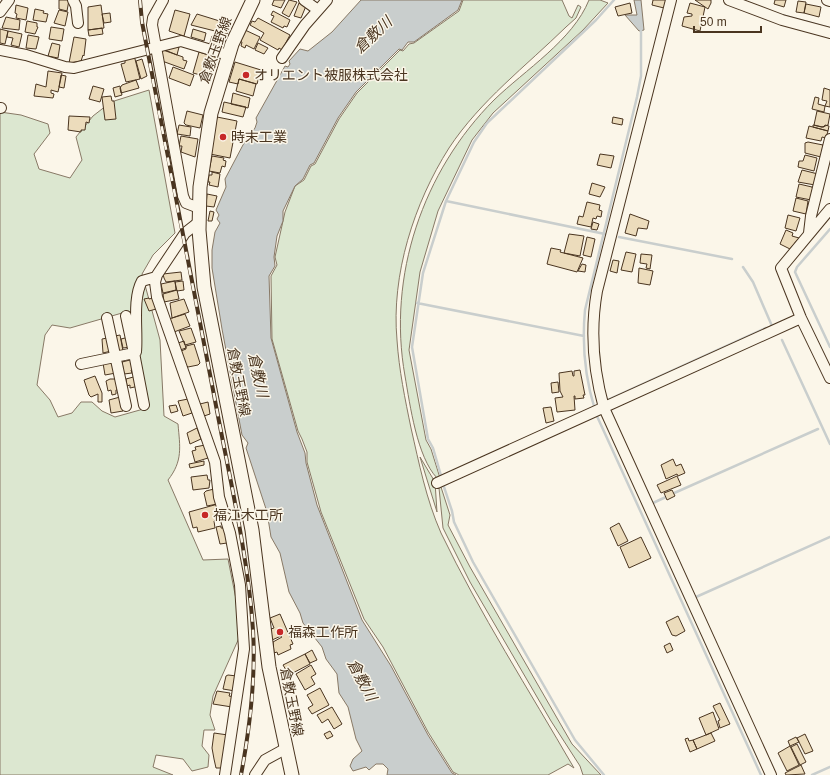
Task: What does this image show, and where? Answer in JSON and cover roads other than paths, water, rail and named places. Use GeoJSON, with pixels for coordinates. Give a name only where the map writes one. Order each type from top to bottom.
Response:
{"type":"FeatureCollection","features":[{"type":"Feature","properties":{"kind":"main road","name":"倉敷玉野線"},"geometry":{"type":"LineString","coordinates":[[253,0],[228,56],[211,113],[203,160],[199,222],[204,287],[252,530],[269,667],[285,748],[292,775]]}},
{"type":"Feature","properties":{"kind":"street"},"geometry":{"type":"LineString","coordinates":[[0,12],[8,0]]}},
{"type":"Feature","properties":{"kind":"street"},"geometry":{"type":"LineString","coordinates":[[73,0],[76,6],[78,23]]}},
{"type":"Feature","properties":{"kind":"street"},"geometry":{"type":"LineString","coordinates":[[163,0],[153,18],[152,25],[183,196],[186,203],[199,208]]}},
{"type":"Feature","properties":{"kind":"street"},"geometry":{"type":"LineString","coordinates":[[304,0],[318,10]]}},
{"type":"Feature","properties":{"kind":"street"},"geometry":{"type":"LineString","coordinates":[[282,58],[305,25],[327,0]]}},
{"type":"Feature","properties":{"kind":"street"},"geometry":{"type":"LineString","coordinates":[[671,0],[595,304],[592,330],[598,410],[771,775]]}},
{"type":"Feature","properties":{"kind":"street"},"geometry":{"type":"LineString","coordinates":[[729,0],[782,20],[830,33]]}},
{"type":"Feature","properties":{"kind":"street"},"geometry":{"type":"LineString","coordinates":[[0,50],[26,55],[65,67],[74,68],[156,46],[181,41],[228,56]]}},
{"type":"Feature","properties":{"kind":"street"},"geometry":{"type":"LineString","coordinates":[[809,233],[811,216],[830,139]]}},
{"type":"Feature","properties":{"kind":"street"},"geometry":{"type":"LineString","coordinates":[[830,209],[781,268],[801,318],[830,378]]}},
{"type":"Feature","properties":{"kind":"street"},"geometry":{"type":"LineString","coordinates":[[199,222],[185,233],[156,277],[155,282],[157,297],[215,462],[219,498],[230,533],[240,585],[244,649],[225,775]]}},
{"type":"Feature","properties":{"kind":"street"},"geometry":{"type":"LineString","coordinates":[[134,353],[136,352],[137,342],[138,288],[142,281],[156,277]]}},
{"type":"Feature","properties":{"kind":"street"},"geometry":{"type":"LineString","coordinates":[[126,316],[144,406]]}},
{"type":"Feature","properties":{"kind":"street"},"geometry":{"type":"LineString","coordinates":[[106,318],[126,406]]}},
{"type":"Feature","properties":{"kind":"street"},"geometry":{"type":"LineString","coordinates":[[440,481],[801,318]]}},
{"type":"Feature","properties":{"kind":"street"},"geometry":{"type":"LineString","coordinates":[[80,364],[134,353]]}},
{"type":"Feature","properties":{"kind":"street"},"geometry":{"type":"LineString","coordinates":[[255,775],[265,760],[285,748]]}},
{"type":"Feature","properties":{"kind":"water","name":"倉敷川"},"geometry":{"type":"Polygon","coordinates":[[[361,0],[462,0],[458,10],[414,42],[408,42],[402,50],[399,49],[356,92],[338,118],[314,163],[310,165],[303,179],[295,186],[283,211],[283,221],[277,236],[274,257],[275,266],[269,276],[271,338],[297,432],[305,453],[306,463],[317,505],[362,620],[391,666],[428,735],[452,773],[456,775],[387,775],[388,769],[383,764],[376,764],[369,770],[366,767],[353,771],[350,766],[353,759],[362,751],[356,739],[348,707],[339,693],[337,674],[326,659],[322,647],[303,623],[300,613],[289,592],[280,553],[271,537],[267,512],[246,448],[248,443],[242,435],[212,268],[212,250],[215,232],[220,223],[217,219],[219,215],[216,210],[226,187],[225,179],[244,143],[255,128],[257,122],[256,118],[285,66],[288,67],[290,64],[289,61],[300,49],[308,51],[332,32],[361,0]]]}},
{"type":"Feature","properties":{"kind":"water"},"geometry":{"type":"Polygon","coordinates":[[[634,0],[641,0],[644,30],[639,31],[625,15],[637,15],[634,0]]]}},
{"type":"Feature","properties":{"kind":"waterway"},"geometry":{"type":"LineString","coordinates":[[442,479],[433,448],[428,439],[412,347],[423,273],[446,201],[474,142],[487,123],[596,20],[614,0]]}},
{"type":"Feature","properties":{"kind":"waterway"},"geometry":{"type":"LineString","coordinates":[[778,14],[830,28]]}},
{"type":"Feature","properties":{"kind":"waterway"},"geometry":{"type":"LineString","coordinates":[[595,410],[585,360],[585,310],[637,97],[641,76],[641,28]]}},
{"type":"Feature","properties":{"kind":"waterway"},"geometry":{"type":"LineString","coordinates":[[446,201],[605,234]]}},
{"type":"Feature","properties":{"kind":"waterway"},"geometry":{"type":"LineString","coordinates":[[830,229],[797,267],[795,272],[830,347]]}},
{"type":"Feature","properties":{"kind":"waterway"},"geometry":{"type":"LineString","coordinates":[[619,237],[732,259]]}},
{"type":"Feature","properties":{"kind":"waterway"},"geometry":{"type":"LineString","coordinates":[[743,267],[753,282],[772,326]]}},
{"type":"Feature","properties":{"kind":"waterway"},"geometry":{"type":"LineString","coordinates":[[417,303],[584,336]]}},
{"type":"Feature","properties":{"kind":"waterway"},"geometry":{"type":"LineString","coordinates":[[608,400],[766,328]]}},
{"type":"Feature","properties":{"kind":"waterway"},"geometry":{"type":"LineString","coordinates":[[782,340],[830,444]]}},
{"type":"Feature","properties":{"kind":"waterway"},"geometry":{"type":"LineString","coordinates":[[596,414],[761,775]]}},
{"type":"Feature","properties":{"kind":"waterway"},"geometry":{"type":"LineString","coordinates":[[672,494],[818,429]]}},
{"type":"Feature","properties":{"kind":"waterway"},"geometry":{"type":"LineString","coordinates":[[443,484],[454,522],[473,562],[575,740],[604,775]]}},
{"type":"Feature","properties":{"kind":"waterway"},"geometry":{"type":"LineString","coordinates":[[653,503],[668,496]]}},
{"type":"Feature","properties":{"kind":"waterway"},"geometry":{"type":"LineString","coordinates":[[696,597],[830,537]]}},
{"type":"Feature","properties":{"kind":"waterway"},"geometry":{"type":"LineString","coordinates":[[812,775],[830,767]]}},
{"type":"Feature","properties":{"kind":"railway"},"geometry":{"type":"LineString","coordinates":[[140,0],[142,22],[237,512],[247,572],[253,630],[254,667],[250,721],[241,775]]}},
{"type":"Feature","properties":{"kind":"place","name":"オリエント被服株式会社"},"geometry":{"type":"Point","coordinates":[246,75]}},
{"type":"Feature","properties":{"kind":"place","name":"時末工業"},"geometry":{"type":"Point","coordinates":[223,137]}},
{"type":"Feature","properties":{"kind":"place","name":"福江木工所"},"geometry":{"type":"Point","coordinates":[205,515]}},
{"type":"Feature","properties":{"kind":"place","name":"福森工作所"},"geometry":{"type":"Point","coordinates":[280,632]}}]}
